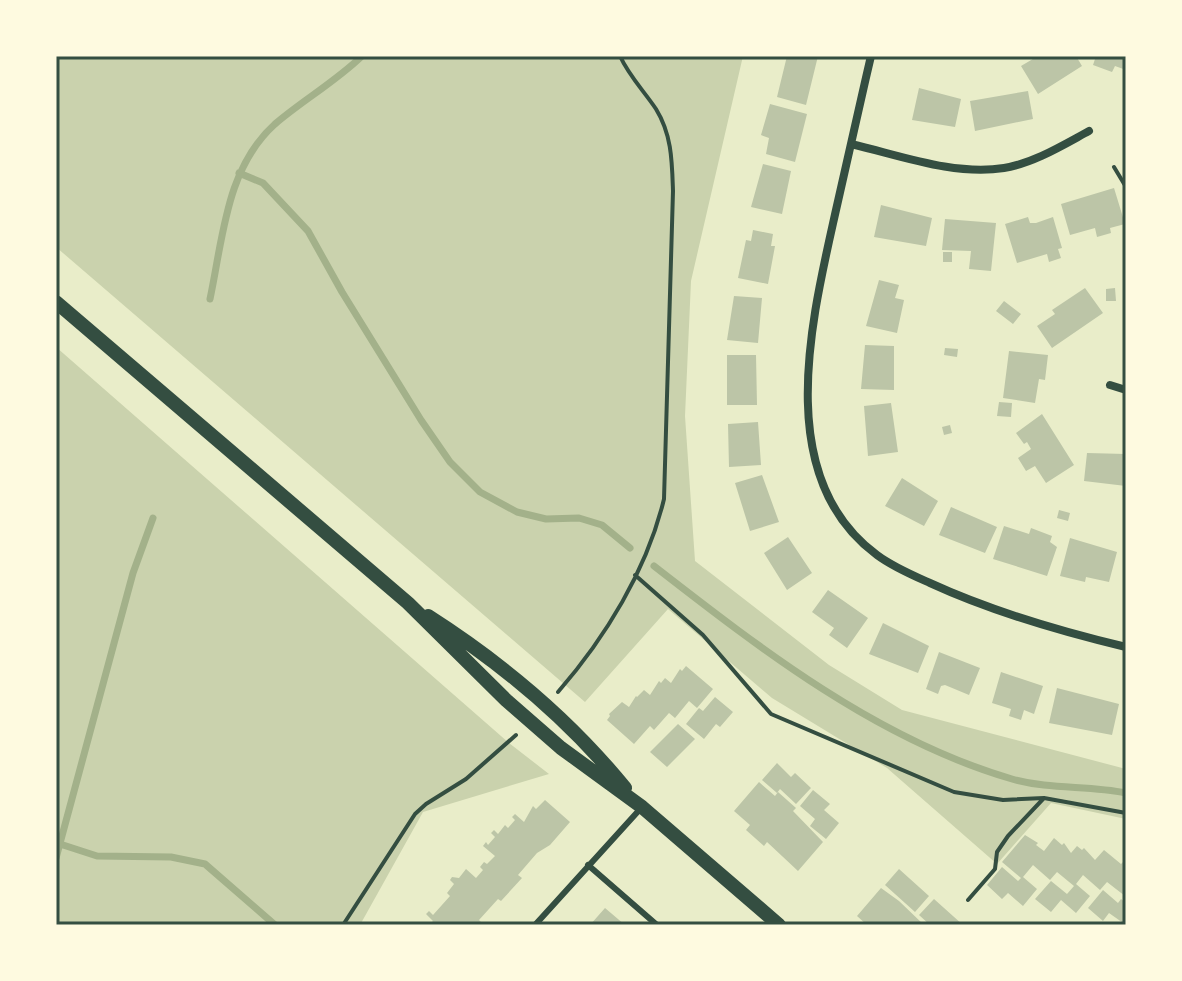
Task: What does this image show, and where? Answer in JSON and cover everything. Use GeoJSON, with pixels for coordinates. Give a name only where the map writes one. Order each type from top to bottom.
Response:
{"type":"FeatureCollection","features":[{"type":"Feature","properties":{"kind":"street"},"geometry":{"type":"LineString","coordinates":[[871,56],[812,328],[808,382],[815,465],[836,512],[851,532],[877,555],[901,570],[1001,612],[1081,637],[1126,647]]}},
{"type":"Feature","properties":{"kind":"street"},"geometry":{"type":"LineString","coordinates":[[851,144],[950,167],[978,170],[1006,168],[1026,162],[1089,131]]}},
{"type":"Feature","properties":{"kind":"street"},"geometry":{"type":"LineString","coordinates":[[56,302],[408,603],[506,700],[583,765],[639,804],[779,925]]}},
{"type":"Feature","properties":{"kind":"street"},"geometry":{"type":"LineString","coordinates":[[1110,385],[1126,390]]}},
{"type":"Feature","properties":{"kind":"street"},"geometry":{"type":"LineString","coordinates":[[408,603],[486,654],[546,704],[593,749],[639,804]]}},
{"type":"Feature","properties":{"kind":"lane"},"geometry":{"type":"LineString","coordinates":[[535,925],[639,804]]}},
{"type":"Feature","properties":{"kind":"lane"},"geometry":{"type":"LineString","coordinates":[[588,865],[657,925]]}},
{"type":"Feature","properties":{"kind":"path"},"geometry":{"type":"LineString","coordinates":[[553,697],[601,635],[635,575],[653,538],[664,499],[673,191],[671,145],[657,111],[620,56]]}},
{"type":"Feature","properties":{"kind":"path"},"geometry":{"type":"LineString","coordinates":[[1114,167],[1126,187]]}},
{"type":"Feature","properties":{"kind":"path"},"geometry":{"type":"LineString","coordinates":[[635,575],[703,635],[771,714],[954,792],[1003,800],[1044,798],[1126,813]]}},
{"type":"Feature","properties":{"kind":"path"},"geometry":{"type":"LineString","coordinates":[[343,925],[415,814],[466,779],[516,735]]}},
{"type":"Feature","properties":{"kind":"path"},"geometry":{"type":"LineString","coordinates":[[968,900],[995,869],[997,852],[1008,836],[1044,798]]}},
{"type":"Feature","properties":{"kind":"green space"},"geometry":{"type":"Polygon","coordinates":[[[56,56],[743,56],[691,281],[685,416],[695,561],[829,665],[902,710],[1126,769],[1126,819],[1051,803],[997,864],[887,768],[772,698],[668,609],[585,702],[56,247],[56,56]]]}},
{"type":"Feature","properties":{"kind":"green space"},"geometry":{"type":"Polygon","coordinates":[[[56,347],[509,743],[549,774],[423,812],[360,925],[56,925],[56,347]]]}},
{"type":"Feature","properties":{"kind":"building"},"geometry":{"type":"Polygon","coordinates":[[[787,56],[818,56],[806,105],[777,97],[787,56]]]}},
{"type":"Feature","properties":{"kind":"building"},"geometry":{"type":"Polygon","coordinates":[[[1038,56],[1076,56],[1082,66],[1038,94],[1021,66],[1038,56]]]}},
{"type":"Feature","properties":{"kind":"building"},"geometry":{"type":"Polygon","coordinates":[[[1089,56],[1126,56],[1126,70],[1115,66],[1112,72],[1093,65],[1095,59],[1089,56]]]}},
{"type":"Feature","properties":{"kind":"building"},"geometry":{"type":"Polygon","coordinates":[[[919,88],[961,99],[955,127],[912,120],[919,88]]]}},
{"type":"Feature","properties":{"kind":"building"},"geometry":{"type":"Polygon","coordinates":[[[1028,91],[1033,119],[975,131],[970,101],[1028,91]]]}},
{"type":"Feature","properties":{"kind":"building"},"geometry":{"type":"Polygon","coordinates":[[[770,104],[807,114],[795,162],[766,154],[769,138],[761,135],[770,104]]]}},
{"type":"Feature","properties":{"kind":"building"},"geometry":{"type":"Polygon","coordinates":[[[763,164],[791,171],[782,214],[751,207],[763,164]]]}},
{"type":"Feature","properties":{"kind":"building"},"geometry":{"type":"Polygon","coordinates":[[[1114,188],[1125,224],[1110,228],[1111,233],[1097,237],[1095,228],[1070,235],[1061,204],[1114,188]]]}},
{"type":"Feature","properties":{"kind":"building"},"geometry":{"type":"Polygon","coordinates":[[[881,205],[932,218],[926,246],[874,237],[881,205]]]}},
{"type":"Feature","properties":{"kind":"building"},"geometry":{"type":"Polygon","coordinates":[[[1028,217],[1030,223],[1036,223],[1053,217],[1062,248],[1058,249],[1061,258],[1049,262],[1047,254],[1017,263],[1005,224],[1028,217]]]}},
{"type":"Feature","properties":{"kind":"building"},"geometry":{"type":"Polygon","coordinates":[[[945,219],[996,223],[991,271],[969,269],[971,251],[942,250],[945,219]]]}},
{"type":"Feature","properties":{"kind":"building"},"geometry":{"type":"Polygon","coordinates":[[[753,230],[773,234],[771,246],[775,246],[768,284],[738,278],[746,240],[751,241],[753,230]]]}},
{"type":"Feature","properties":{"kind":"building"},"geometry":{"type":"Polygon","coordinates":[[[943,252],[952,252],[952,262],[943,262],[943,252]]]}},
{"type":"Feature","properties":{"kind":"building"},"geometry":{"type":"Polygon","coordinates":[[[879,280],[899,285],[895,298],[904,300],[897,333],[866,326],[879,280]]]}},
{"type":"Feature","properties":{"kind":"building"},"geometry":{"type":"Polygon","coordinates":[[[1085,288],[1103,313],[1052,348],[1037,326],[1055,314],[1052,310],[1085,288]]]}},
{"type":"Feature","properties":{"kind":"building"},"geometry":{"type":"Polygon","coordinates":[[[1115,288],[1116,301],[1106,301],[1106,289],[1115,288]]]}},
{"type":"Feature","properties":{"kind":"building"},"geometry":{"type":"Polygon","coordinates":[[[734,296],[762,298],[758,343],[727,340],[734,296]]]}},
{"type":"Feature","properties":{"kind":"building"},"geometry":{"type":"Polygon","coordinates":[[[1004,301],[1021,314],[1013,324],[996,311],[1004,301]]]}},
{"type":"Feature","properties":{"kind":"building"},"geometry":{"type":"Polygon","coordinates":[[[865,345],[894,346],[894,390],[861,389],[865,345]]]}},
{"type":"Feature","properties":{"kind":"building"},"geometry":{"type":"Polygon","coordinates":[[[945,348],[958,349],[957,357],[944,355],[945,348]]]}},
{"type":"Feature","properties":{"kind":"building"},"geometry":{"type":"Polygon","coordinates":[[[1009,351],[1048,355],[1045,380],[1039,379],[1035,403],[1003,398],[1009,351]]]}},
{"type":"Feature","properties":{"kind":"building"},"geometry":{"type":"Polygon","coordinates":[[[727,355],[756,355],[757,405],[727,405],[727,355]]]}},
{"type":"Feature","properties":{"kind":"building"},"geometry":{"type":"Polygon","coordinates":[[[999,402],[1012,403],[1011,417],[997,416],[999,402]]]}},
{"type":"Feature","properties":{"kind":"building"},"geometry":{"type":"Polygon","coordinates":[[[891,403],[898,452],[868,456],[864,406],[891,403]]]}},
{"type":"Feature","properties":{"kind":"building"},"geometry":{"type":"Polygon","coordinates":[[[1042,414],[1074,465],[1046,483],[1035,466],[1026,471],[1018,458],[1031,449],[1016,433],[1042,414]]]}},
{"type":"Feature","properties":{"kind":"building"},"geometry":{"type":"Polygon","coordinates":[[[758,422],[761,465],[729,467],[728,424],[758,422]]]}},
{"type":"Feature","properties":{"kind":"building"},"geometry":{"type":"Polygon","coordinates":[[[950,425],[952,433],[944,435],[942,427],[950,425]]]}},
{"type":"Feature","properties":{"kind":"building"},"geometry":{"type":"Polygon","coordinates":[[[1087,453],[1126,454],[1126,486],[1084,481],[1087,453]]]}},
{"type":"Feature","properties":{"kind":"building"},"geometry":{"type":"Polygon","coordinates":[[[762,475],[779,522],[750,531],[735,483],[762,475]]]}},
{"type":"Feature","properties":{"kind":"building"},"geometry":{"type":"Polygon","coordinates":[[[902,478],[938,501],[924,526],[885,506],[902,478]]]}},
{"type":"Feature","properties":{"kind":"building"},"geometry":{"type":"Polygon","coordinates":[[[951,507],[997,527],[985,553],[939,535],[951,507]]]}},
{"type":"Feature","properties":{"kind":"building"},"geometry":{"type":"Polygon","coordinates":[[[1059,510],[1070,513],[1068,521],[1057,518],[1059,510]]]}},
{"type":"Feature","properties":{"kind":"building"},"geometry":{"type":"Polygon","coordinates":[[[1004,526],[1029,534],[1031,528],[1052,536],[1050,542],[1057,547],[1047,576],[993,559],[1004,526]]]}},
{"type":"Feature","properties":{"kind":"building"},"geometry":{"type":"Polygon","coordinates":[[[788,537],[812,573],[787,590],[764,553],[788,537]]]}},
{"type":"Feature","properties":{"kind":"building"},"geometry":{"type":"Polygon","coordinates":[[[1070,538],[1117,552],[1109,582],[1086,577],[1085,582],[1060,576],[1070,538]]]}},
{"type":"Feature","properties":{"kind":"building"},"geometry":{"type":"Polygon","coordinates":[[[828,590],[868,618],[847,648],[829,635],[834,628],[812,612],[828,590]]]}},
{"type":"Feature","properties":{"kind":"building"},"geometry":{"type":"Polygon","coordinates":[[[883,623],[929,646],[918,673],[869,654],[883,623]]]}},
{"type":"Feature","properties":{"kind":"building"},"geometry":{"type":"Polygon","coordinates":[[[939,652],[980,668],[969,695],[945,685],[941,686],[938,694],[926,689],[939,652]]]}},
{"type":"Feature","properties":{"kind":"building"},"geometry":{"type":"Polygon","coordinates":[[[686,666],[713,689],[697,708],[689,701],[675,718],[669,713],[654,730],[650,726],[634,744],[607,720],[622,702],[629,707],[644,690],[650,695],[659,681],[661,683],[665,678],[671,683],[680,669],[682,671],[686,666]]]}},
{"type":"Feature","properties":{"kind":"building"},"geometry":{"type":"Polygon","coordinates":[[[1001,672],[1043,686],[1034,714],[1024,710],[1021,720],[1009,716],[1011,709],[992,703],[1001,672]]]}},
{"type":"Feature","properties":{"kind":"building"},"geometry":{"type":"Polygon","coordinates":[[[1057,688],[1119,704],[1112,735],[1049,723],[1057,688]]]}},
{"type":"Feature","properties":{"kind":"building"},"geometry":{"type":"Polygon","coordinates":[[[715,697],[733,712],[720,727],[716,724],[704,739],[686,724],[699,708],[703,711],[715,697]]]}},
{"type":"Feature","properties":{"kind":"building"},"geometry":{"type":"Polygon","coordinates":[[[678,724],[695,739],[667,767],[650,752],[678,724]]]}},
{"type":"Feature","properties":{"kind":"building"},"geometry":{"type":"Polygon","coordinates":[[[777,763],[791,777],[795,773],[811,788],[796,804],[780,789],[777,793],[762,780],[777,763]]]}},
{"type":"Feature","properties":{"kind":"building"},"geometry":{"type":"Polygon","coordinates":[[[759,782],[775,796],[778,792],[796,808],[793,811],[823,842],[798,871],[767,842],[764,846],[746,830],[750,825],[734,811],[759,782]]]}},
{"type":"Feature","properties":{"kind":"building"},"geometry":{"type":"Polygon","coordinates":[[[813,790],[830,804],[824,810],[839,823],[826,839],[810,826],[815,819],[800,806],[813,790]]]}},
{"type":"Feature","properties":{"kind":"building"},"geometry":{"type":"Polygon","coordinates":[[[545,800],[570,822],[550,845],[537,853],[518,875],[522,878],[479,920],[482,923],[429,925],[433,921],[426,914],[429,911],[433,915],[450,896],[447,893],[454,884],[450,880],[452,877],[459,878],[466,869],[476,878],[483,870],[480,867],[484,862],[487,864],[495,856],[483,846],[495,837],[491,833],[494,830],[498,834],[505,825],[508,828],[515,820],[512,817],[515,814],[524,822],[533,806],[536,809],[545,800]]]}},
{"type":"Feature","properties":{"kind":"building"},"geometry":{"type":"Polygon","coordinates":[[[1025,835],[1044,851],[1054,838],[1062,845],[1064,843],[1071,853],[1077,846],[1082,850],[1084,848],[1095,860],[1104,850],[1121,864],[1126,859],[1126,895],[1107,882],[1100,890],[1083,875],[1076,884],[1090,896],[1076,913],[1061,900],[1051,912],[1035,899],[1051,881],[1067,894],[1074,886],[1057,872],[1050,880],[1033,865],[1023,877],[1037,889],[1023,906],[1008,893],[1002,899],[987,885],[1002,867],[1018,881],[1021,878],[1002,862],[1025,835]]]}},
{"type":"Feature","properties":{"kind":"building"},"geometry":{"type":"Polygon","coordinates":[[[899,869],[929,896],[915,912],[885,885],[899,869]]]}},
{"type":"Feature","properties":{"kind":"building"},"geometry":{"type":"Polygon","coordinates":[[[881,888],[924,925],[867,925],[857,916],[881,888]]]}},
{"type":"Feature","properties":{"kind":"building"},"geometry":{"type":"Polygon","coordinates":[[[1103,890],[1118,903],[1121,899],[1126,903],[1126,925],[1109,913],[1103,921],[1088,908],[1103,890]]]}},
{"type":"Feature","properties":{"kind":"building"},"geometry":{"type":"Polygon","coordinates":[[[934,899],[963,925],[930,925],[919,915],[934,899]]]}},
{"type":"Feature","properties":{"kind":"building"},"geometry":{"type":"Polygon","coordinates":[[[605,908],[625,925],[590,925],[605,908]]]}},
{"type":"Feature","properties":{"kind":"waterway"},"geometry":{"type":"LineString","coordinates":[[210,299],[223,228],[246,161],[275,124],[362,56]]}},
{"type":"Feature","properties":{"kind":"waterway"},"geometry":{"type":"LineString","coordinates":[[239,173],[263,183],[308,231],[421,420],[450,462],[480,492],[517,512],[546,519],[579,518],[602,525],[630,548]]}},
{"type":"Feature","properties":{"kind":"waterway"},"geometry":{"type":"LineString","coordinates":[[56,858],[133,573],[153,518]]}},
{"type":"Feature","properties":{"kind":"waterway"},"geometry":{"type":"LineString","coordinates":[[654,566],[779,660],[868,717],[915,741],[1012,779],[1041,785],[1126,793]]}},
{"type":"Feature","properties":{"kind":"waterway"},"geometry":{"type":"LineString","coordinates":[[60,844],[97,856],[171,857],[205,864],[275,925]]}}]}
